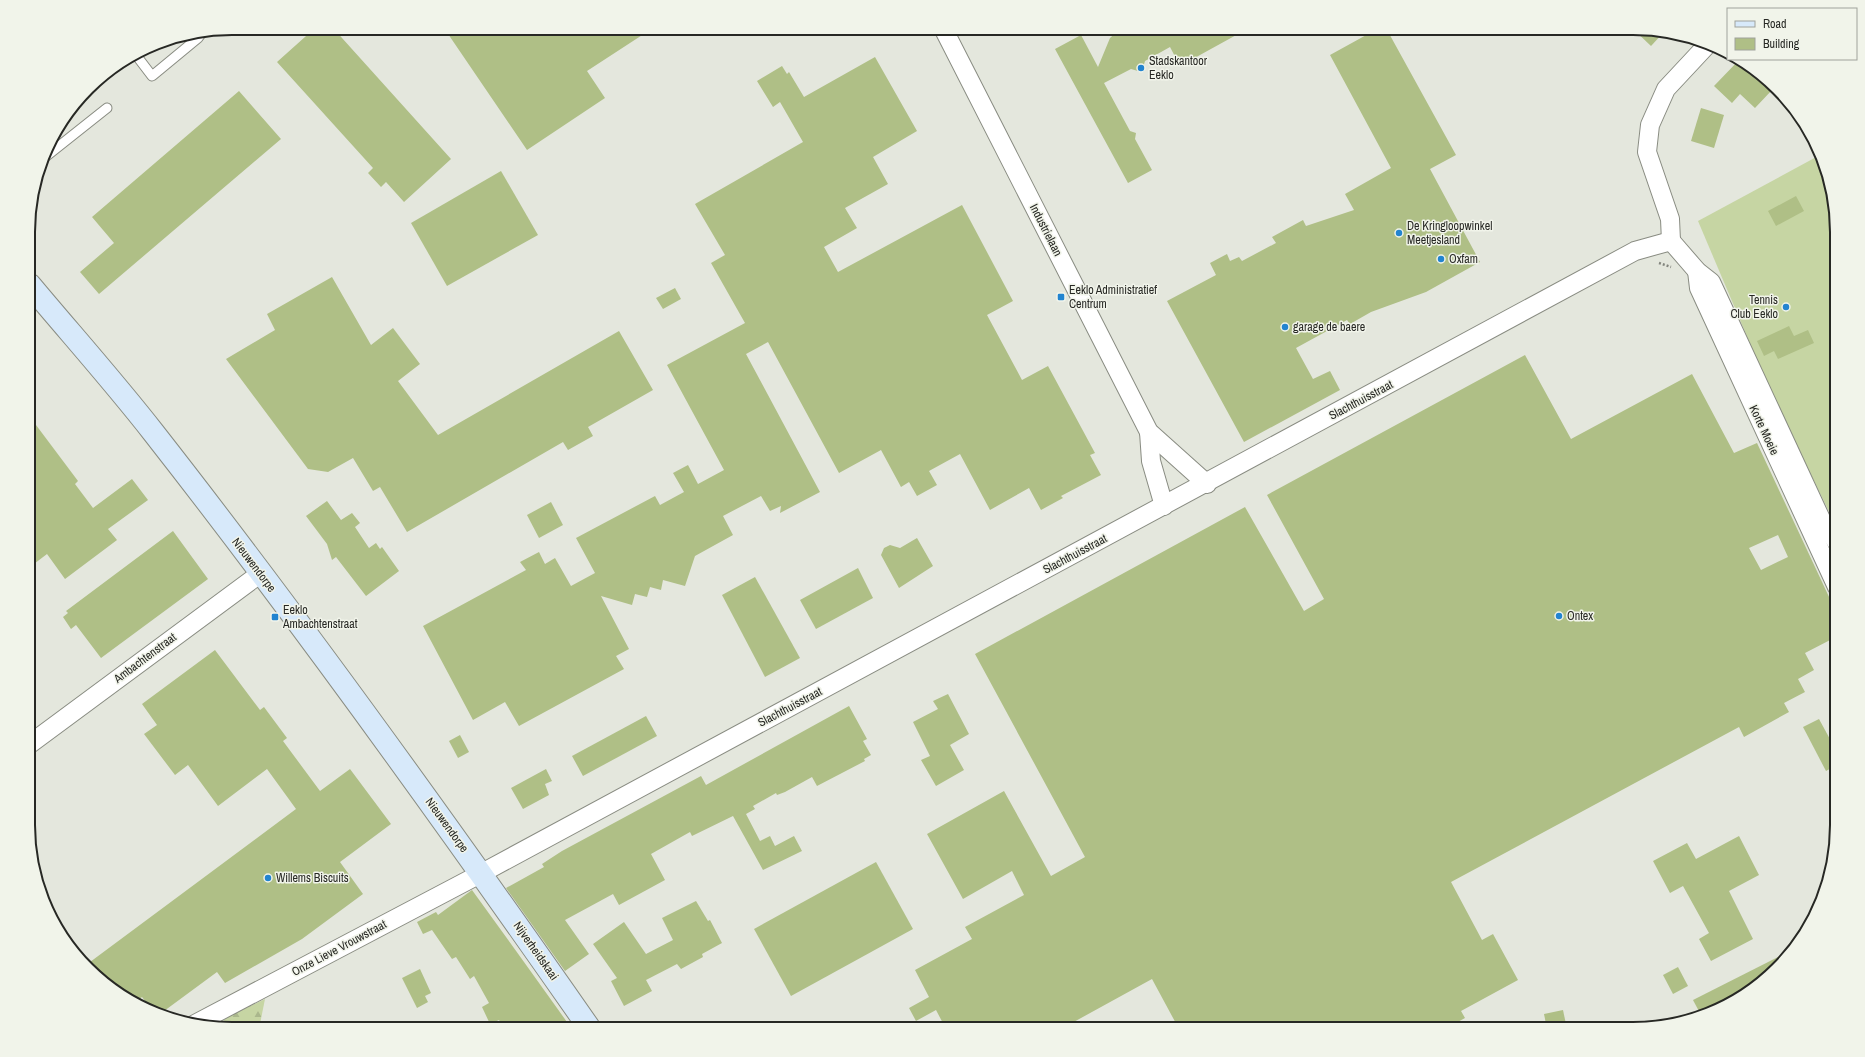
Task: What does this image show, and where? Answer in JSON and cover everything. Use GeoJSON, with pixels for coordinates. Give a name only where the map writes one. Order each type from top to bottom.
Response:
{"type":"FeatureCollection","features":[{"type":"Feature","properties":{"kind":"street","name":"Industrielaan"},"geometry":{"type":"LineString","coordinates":[[947,35],[1149,432],[1207,484]]}},
{"type":"Feature","properties":{"kind":"street"},"geometry":{"type":"LineString","coordinates":[[1671,241],[1670,219],[1647,152],[1650,125],[1666,89],[1704,48]]}},
{"type":"Feature","properties":{"kind":"street","name":"Slachthuisstraat"},"geometry":{"type":"LineString","coordinates":[[482,873],[1207,484],[1635,251],[1671,241]]}},
{"type":"Feature","properties":{"kind":"street","name":"Korte Moeie"},"geometry":{"type":"LineString","coordinates":[[1671,241],[1698,271],[1712,282],[1820,519],[1830,533]]}},
{"type":"Feature","properties":{"kind":"street","name":"Korte Moeie"},"geometry":{"type":"LineString","coordinates":[[1698,271],[1699,288],[1830,572]]}},
{"type":"Feature","properties":{"kind":"street","name":"Nieuwendorpe"},"geometry":{"type":"LineString","coordinates":[[35,291],[152,430],[482,873]]}},
{"type":"Feature","properties":{"kind":"street","name":"Industrielaan"},"geometry":{"type":"LineString","coordinates":[[1149,432],[1151,461],[1164,506]]}},
{"type":"Feature","properties":{"kind":"street","name":"Ambachtenstraat"},"geometry":{"type":"LineString","coordinates":[[35,740],[260,573]]}},
{"type":"Feature","properties":{"kind":"street","name":"Onze Lieve Vrouwstraat"},"geometry":{"type":"LineString","coordinates":[[204,1020],[482,873]]}},
{"type":"Feature","properties":{"kind":"street","name":"Nijverheidskaai"},"geometry":{"type":"LineString","coordinates":[[482,873],[585,1022]]}},
{"type":"Feature","properties":{"kind":"lane"},"geometry":{"type":"LineString","coordinates":[[139,58],[152,76],[197,38]]}},
{"type":"Feature","properties":{"kind":"lane"},"geometry":{"type":"LineString","coordinates":[[52,151],[107,108]]}},
{"type":"Feature","properties":{"kind":"path"},"geometry":{"type":"LineString","coordinates":[[1635,251],[1645,259],[1684,271],[1698,271]]}},
{"type":"Feature","properties":{"kind":"green space","name":"Tennis Club Eeklo"},"geometry":{"type":"Polygon","coordinates":[[[1815,158],[1823,181],[1830,219],[1830,514],[1771,393],[1698,221],[1815,158]]]}},
{"type":"Feature","properties":{"kind":"green space"},"geometry":{"type":"Polygon","coordinates":[[[265,999],[260,1022],[222,1022],[227,1017],[265,999]]]}},
{"type":"Feature","properties":{"kind":"building"},"geometry":{"type":"Polygon","coordinates":[[[307,35],[339,35],[451,159],[404,202],[386,182],[381,187],[368,173],[373,168],[277,62],[307,35]]]}},
{"type":"Feature","properties":{"kind":"building"},"geometry":{"type":"Polygon","coordinates":[[[449,35],[642,35],[587,71],[605,98],[527,150],[449,35]]]}},
{"type":"Feature","properties":{"kind":"building"},"geometry":{"type":"Polygon","coordinates":[[[1081,35],[1098,67],[1110,38],[1113,35],[1236,35],[1180,66],[1170,47],[1145,61],[1143,68],[1138,71],[1131,69],[1104,83],[1130,131],[1136,133],[1135,139],[1152,170],[1128,183],[1055,49],[1081,35]]]}},
{"type":"Feature","properties":{"kind":"building"},"geometry":{"type":"Polygon","coordinates":[[[1366,35],[1390,35],[1456,155],[1430,169],[1480,262],[1426,292],[1371,312],[1350,324],[1347,320],[1296,348],[1313,379],[1330,371],[1340,390],[1244,442],[1167,301],[1216,275],[1210,263],[1227,254],[1230,261],[1239,257],[1242,261],[1276,243],[1272,237],[1303,220],[1306,226],[1354,210],[1345,194],[1391,168],[1330,55],[1366,35]]]}},
{"type":"Feature","properties":{"kind":"building"},"geometry":{"type":"Polygon","coordinates":[[[1639,35],[1659,37],[1651,46],[1639,35]]]}},
{"type":"Feature","properties":{"kind":"building"},"geometry":{"type":"Polygon","coordinates":[[[875,57],[917,131],[873,157],[888,184],[845,208],[857,228],[824,247],[838,272],[962,205],[1013,301],[987,315],[1022,380],[1048,366],[1095,453],[1090,455],[1101,475],[1061,496],[1063,498],[1041,510],[1029,488],[990,510],[960,454],[929,471],[937,485],[917,496],[909,482],[901,487],[881,450],[839,473],[768,342],[746,354],[820,492],[780,513],[781,506],[770,511],[761,496],[723,516],[733,535],[695,556],[685,586],[663,580],[661,590],[650,587],[647,597],[635,594],[632,605],[601,596],[629,649],[616,656],[624,669],[519,726],[505,702],[473,720],[423,626],[526,570],[520,562],[539,552],[545,564],[555,558],[571,586],[595,573],[576,538],[655,496],[660,505],[684,492],[673,473],[688,465],[698,484],[724,470],[667,365],[745,323],[711,263],[725,255],[695,204],[803,142],[780,102],[773,107],[757,81],[782,66],[787,74],[789,72],[804,97],[875,57]]]}},
{"type":"Feature","properties":{"kind":"building"},"geometry":{"type":"Polygon","coordinates":[[[1735,64],[1753,76],[1771,92],[1755,108],[1740,94],[1732,103],[1714,86],[1735,64]]]}},
{"type":"Feature","properties":{"kind":"building"},"geometry":{"type":"Polygon","coordinates":[[[239,91],[281,139],[99,294],[80,272],[114,243],[92,217],[239,91]]]}},
{"type":"Feature","properties":{"kind":"building"},"geometry":{"type":"Polygon","coordinates":[[[1701,108],[1724,115],[1714,148],[1691,141],[1701,108]]]}},
{"type":"Feature","properties":{"kind":"building"},"geometry":{"type":"Polygon","coordinates":[[[501,171],[538,235],[447,286],[411,223],[501,171]]]}},
{"type":"Feature","properties":{"kind":"building"},"geometry":{"type":"Polygon","coordinates":[[[1796,196],[1804,211],[1776,226],[1768,211],[1796,196]]]}},
{"type":"Feature","properties":{"kind":"building"},"geometry":{"type":"Polygon","coordinates":[[[332,277],[371,345],[393,328],[420,364],[398,381],[438,435],[619,331],[653,390],[588,427],[593,436],[568,450],[563,442],[407,532],[380,487],[373,491],[353,458],[328,472],[308,469],[226,359],[275,330],[267,314],[332,277]]]}},
{"type":"Feature","properties":{"kind":"building"},"geometry":{"type":"Polygon","coordinates":[[[675,288],[681,299],[663,309],[656,298],[675,288]]]}},
{"type":"Feature","properties":{"kind":"building"},"geometry":{"type":"Polygon","coordinates":[[[1789,326],[1794,336],[1808,330],[1814,343],[1778,359],[1774,351],[1764,356],[1757,341],[1789,326]]]}},
{"type":"Feature","properties":{"kind":"building"},"geometry":{"type":"Polygon","coordinates":[[[1525,355],[1571,439],[1692,374],[1734,453],[1757,443],[1830,599],[1830,640],[1805,653],[1814,670],[1798,679],[1805,692],[1784,703],[1789,712],[1744,737],[1739,727],[1451,882],[1482,940],[1493,934],[1518,980],[1461,1011],[1465,1018],[1458,1022],[1175,1022],[1152,979],[1074,1022],[942,1022],[936,1010],[916,1021],[909,1008],[929,997],[915,970],[972,939],[965,927],[1024,895],[1012,871],[963,899],[927,834],[1004,791],[1051,876],[1085,857],[975,654],[1245,507],[1304,611],[1324,599],[1267,495],[1525,355]],[[1778,535],[1749,548],[1761,570],[1788,557],[1778,535]]]}},
{"type":"Feature","properties":{"kind":"building"},"geometry":{"type":"Polygon","coordinates":[[[35,424],[78,481],[75,484],[93,508],[132,479],[148,500],[108,529],[117,540],[65,579],[47,554],[35,563],[35,424]]]}},
{"type":"Feature","properties":{"kind":"building"},"geometry":{"type":"Polygon","coordinates":[[[327,501],[341,520],[352,513],[360,523],[355,527],[369,548],[376,543],[380,549],[382,547],[399,571],[366,596],[336,557],[332,560],[327,544],[306,516],[327,501]]]}},
{"type":"Feature","properties":{"kind":"building"},"geometry":{"type":"Polygon","coordinates":[[[551,502],[563,525],[539,538],[527,515],[551,502]]]}},
{"type":"Feature","properties":{"kind":"building"},"geometry":{"type":"Polygon","coordinates":[[[173,531],[208,579],[101,658],[76,625],[71,629],[63,617],[68,613],[66,611],[173,531]]]}},
{"type":"Feature","properties":{"kind":"building"},"geometry":{"type":"Polygon","coordinates":[[[917,538],[933,566],[899,588],[881,555],[884,548],[890,545],[900,548],[917,538]]]}},
{"type":"Feature","properties":{"kind":"building"},"geometry":{"type":"Polygon","coordinates":[[[858,568],[873,598],[816,629],[800,600],[858,568]]]}},
{"type":"Feature","properties":{"kind":"building"},"geometry":{"type":"Polygon","coordinates":[[[755,577],[800,658],[765,677],[722,595],[755,577]]]}},
{"type":"Feature","properties":{"kind":"building","name":"Willems Biscuits"},"geometry":{"type":"Polygon","coordinates":[[[215,650],[260,710],[264,707],[287,738],[283,741],[320,791],[350,769],[391,824],[340,862],[363,894],[302,939],[225,983],[217,972],[165,1010],[146,1003],[142,997],[139,999],[123,989],[102,973],[91,962],[296,809],[267,769],[218,806],[188,765],[175,775],[144,734],[157,725],[142,704],[215,650]]]}},
{"type":"Feature","properties":{"kind":"building"},"geometry":{"type":"Polygon","coordinates":[[[948,694],[969,734],[950,745],[964,770],[936,786],[921,760],[930,756],[913,722],[938,709],[933,701],[948,694]]]}},
{"type":"Feature","properties":{"kind":"building"},"geometry":{"type":"Polygon","coordinates":[[[849,706],[867,739],[863,741],[871,755],[864,759],[865,761],[817,786],[812,777],[785,792],[777,795],[776,793],[753,806],[755,809],[746,814],[760,841],[770,836],[775,846],[794,836],[802,851],[763,870],[733,816],[692,836],[690,832],[651,854],[665,880],[619,905],[613,894],[565,920],[589,954],[565,971],[506,888],[544,867],[542,864],[562,851],[701,776],[706,785],[849,706]]]}},
{"type":"Feature","properties":{"kind":"building"},"geometry":{"type":"Polygon","coordinates":[[[646,716],[657,736],[583,776],[572,756],[646,716]]]}},
{"type":"Feature","properties":{"kind":"building"},"geometry":{"type":"Polygon","coordinates":[[[1819,719],[1830,739],[1830,769],[1826,771],[1803,727],[1819,719]]]}},
{"type":"Feature","properties":{"kind":"building"},"geometry":{"type":"Polygon","coordinates":[[[460,735],[469,752],[458,758],[449,741],[460,735]]]}},
{"type":"Feature","properties":{"kind":"building"},"geometry":{"type":"Polygon","coordinates":[[[546,769],[552,781],[545,784],[549,795],[523,809],[511,788],[546,769]]]}},
{"type":"Feature","properties":{"kind":"building"},"geometry":{"type":"Polygon","coordinates":[[[1739,836],[1759,875],[1729,891],[1753,939],[1711,961],[1699,939],[1709,933],[1683,886],[1670,893],[1653,861],[1687,843],[1696,859],[1739,836]]]}},
{"type":"Feature","properties":{"kind":"building"},"geometry":{"type":"Polygon","coordinates":[[[876,862],[913,929],[791,996],[754,929],[876,862]]]}},
{"type":"Feature","properties":{"kind":"building"},"geometry":{"type":"Polygon","coordinates":[[[472,890],[567,1022],[500,1022],[499,1020],[489,1022],[482,1007],[489,1003],[474,976],[470,979],[456,957],[452,959],[432,930],[423,934],[417,922],[436,912],[438,915],[472,890]]]}},
{"type":"Feature","properties":{"kind":"building"},"geometry":{"type":"Polygon","coordinates":[[[696,901],[708,921],[710,920],[722,943],[702,954],[703,957],[681,969],[677,964],[646,980],[652,991],[624,1006],[611,981],[617,978],[593,944],[624,922],[646,954],[673,940],[662,918],[696,901]]]}},
{"type":"Feature","properties":{"kind":"building"},"geometry":{"type":"Polygon","coordinates":[[[1780,956],[1753,981],[1720,1002],[1699,1011],[1693,1000],[1780,956]]]}},
{"type":"Feature","properties":{"kind":"building"},"geometry":{"type":"Polygon","coordinates":[[[1678,967],[1688,986],[1673,994],[1663,975],[1678,967]]]}},
{"type":"Feature","properties":{"kind":"building"},"geometry":{"type":"Polygon","coordinates":[[[420,969],[431,993],[425,996],[428,1002],[417,1008],[402,978],[420,969]]]}},
{"type":"Feature","properties":{"kind":"building"},"geometry":{"type":"Polygon","coordinates":[[[1563,1010],[1566,1022],[1546,1022],[1544,1014],[1563,1010]]]}},
{"type":"Feature","properties":{"kind":"place","name":"Stadskantoor Eeklo"},"geometry":{"type":"Point","coordinates":[1141,68]}},
{"type":"Feature","properties":{"kind":"place","name":"De Kringloopwinkel Meetjesland"},"geometry":{"type":"Point","coordinates":[1399,233]}},
{"type":"Feature","properties":{"kind":"place","name":"Oxfam"},"geometry":{"type":"Point","coordinates":[1441,259]}},
{"type":"Feature","properties":{"kind":"place","name":"Eeklo Administratief Centrum"},"geometry":{"type":"Point","coordinates":[1061,297]}},
{"type":"Feature","properties":{"kind":"place","name":"Tennis Club Eeklo"},"geometry":{"type":"Point","coordinates":[1786,307]}},
{"type":"Feature","properties":{"kind":"place","name":"garage de baere"},"geometry":{"type":"Point","coordinates":[1285,327]}},
{"type":"Feature","properties":{"kind":"place","name":"Ontex"},"geometry":{"type":"Point","coordinates":[1559,616]}},
{"type":"Feature","properties":{"kind":"place","name":"Eeklo Ambachtenstraat"},"geometry":{"type":"Point","coordinates":[275,617]}},
{"type":"Feature","properties":{"kind":"place","name":"Willems Biscuits"},"geometry":{"type":"Point","coordinates":[268,878]}}]}
